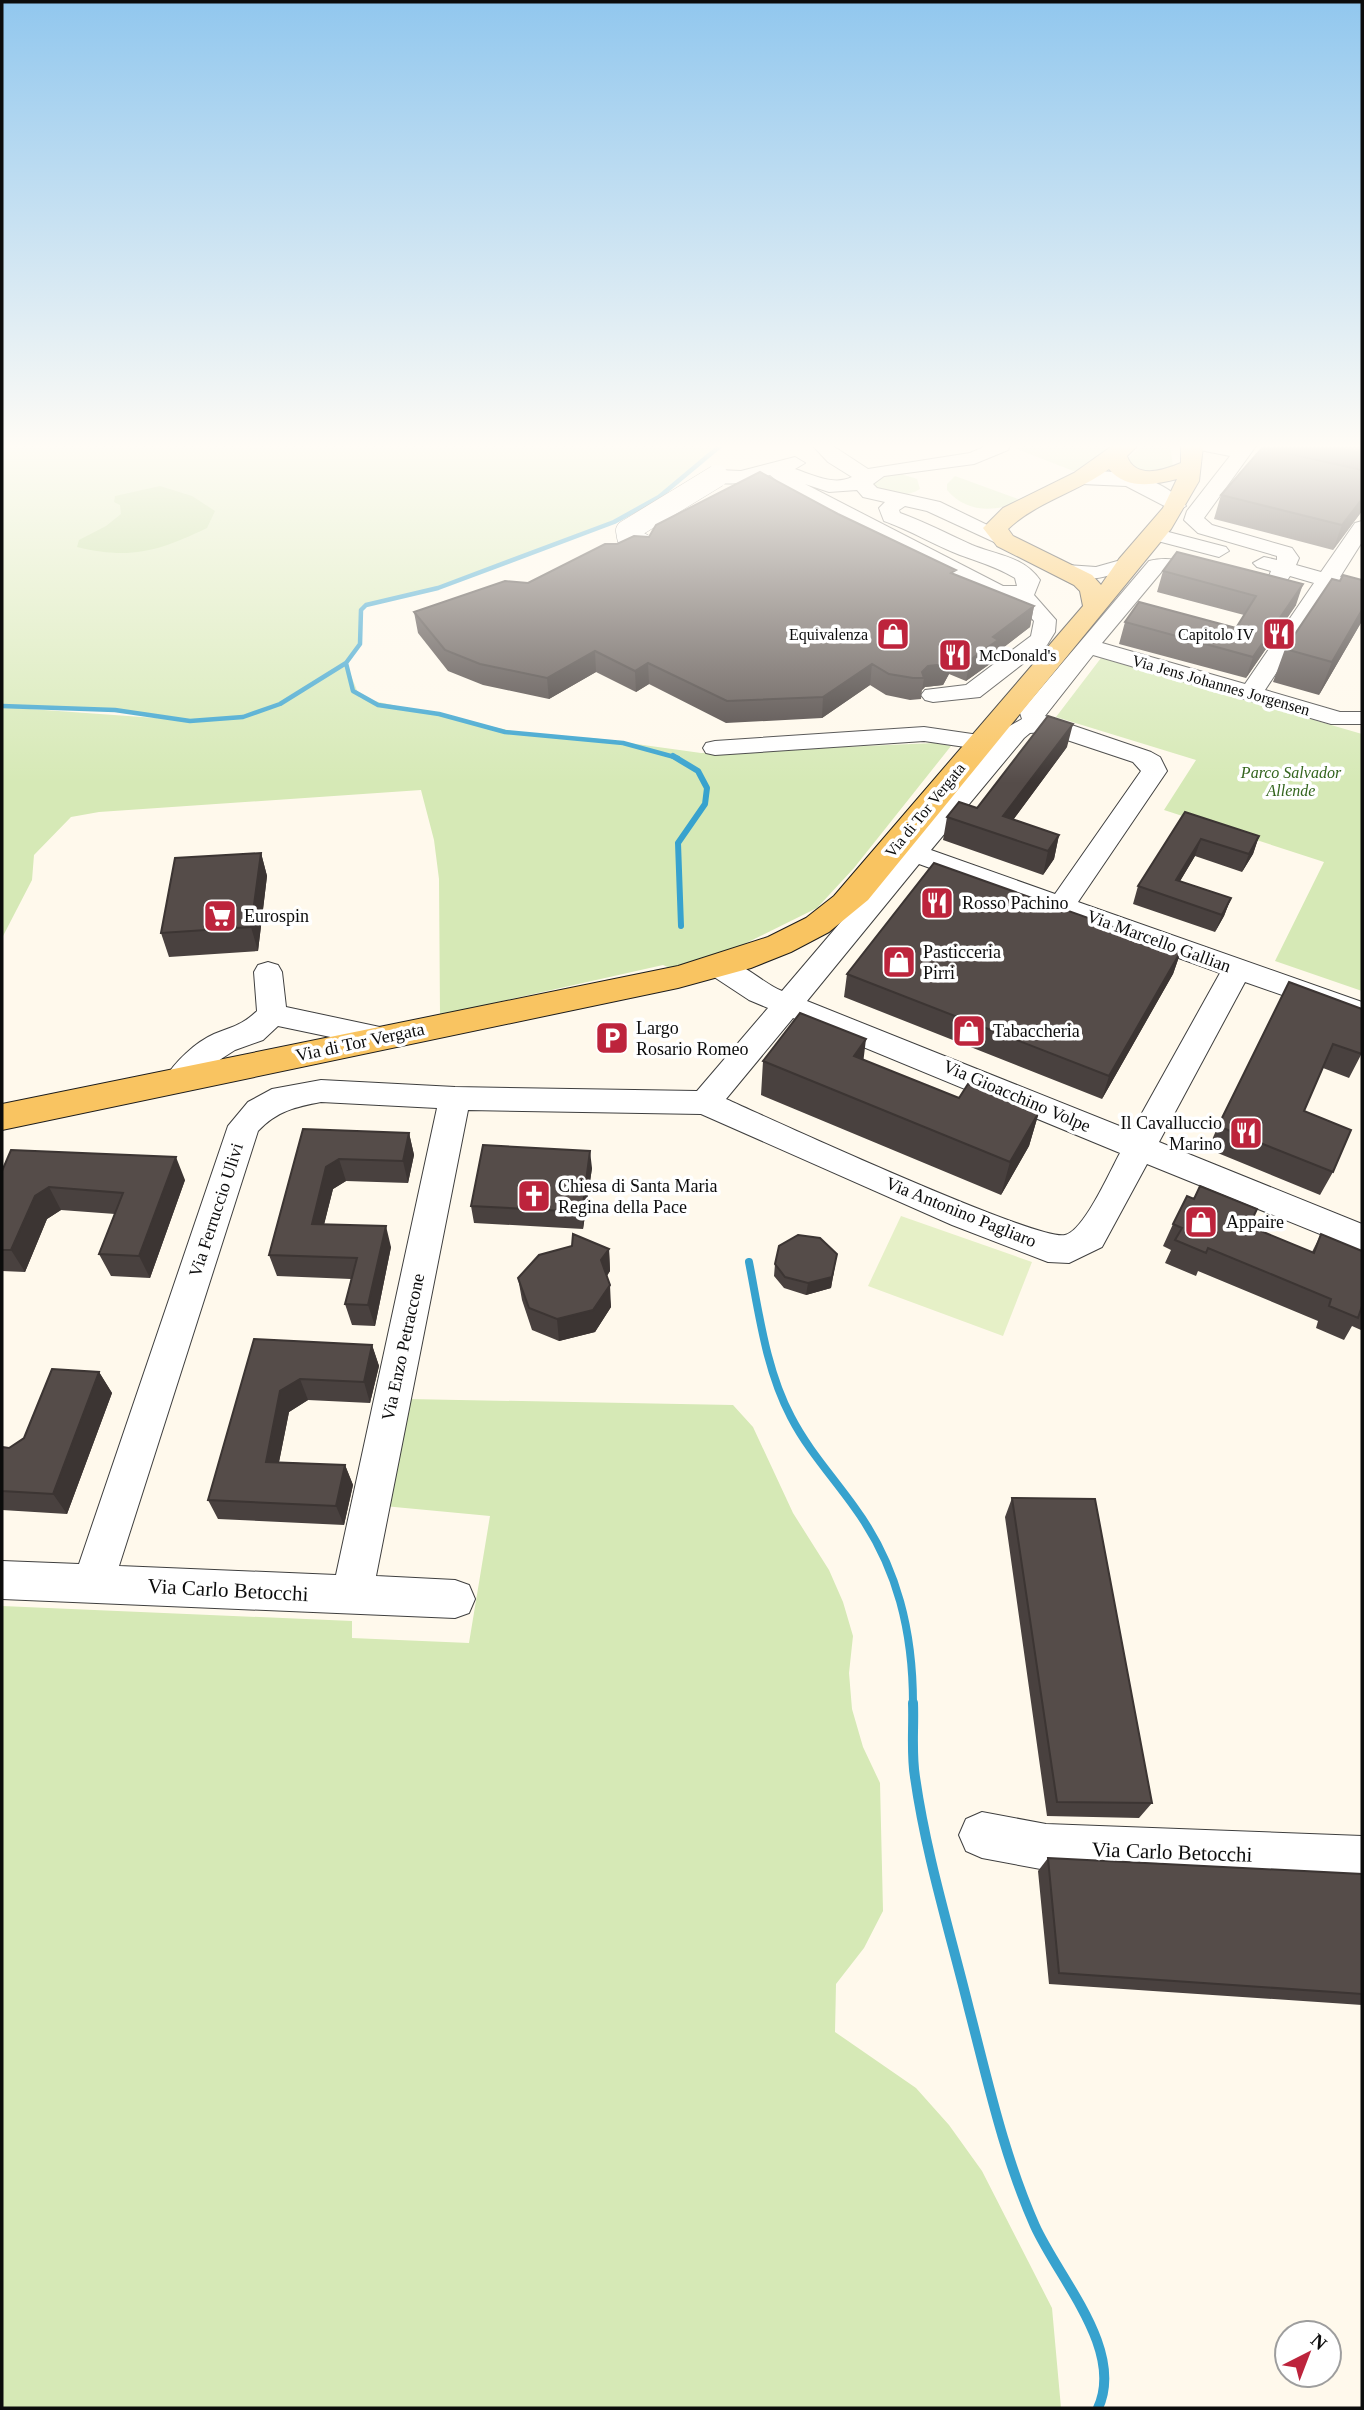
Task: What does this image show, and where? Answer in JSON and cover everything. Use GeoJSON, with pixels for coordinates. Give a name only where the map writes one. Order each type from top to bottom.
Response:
{"type":"FeatureCollection","features":[{"type":"Feature","properties":{"kind":"main road"},"geometry":{"type":"LineString","coordinates":[[1042,558],[1066,570],[1090,587],[1095,605]]}},
{"type":"Feature","properties":{"kind":"main road","name":"Via di Tor Vergata"},"geometry":{"type":"LineString","coordinates":[[2,1117],[718,966],[779,944],[835,912],[865,883],[979,742],[1032,712],[1095,605],[1126,574],[1133,558]]}},
{"type":"Feature","properties":{"kind":"street"},"geometry":{"type":"LineString","coordinates":[[933,558],[996,591],[1021,593],[1029,589],[1029,580],[1011,565],[991,558]]}},
{"type":"Feature","properties":{"kind":"street"},"geometry":{"type":"LineString","coordinates":[[1247,558],[1362,589]]}},
{"type":"Feature","properties":{"kind":"street"},"geometry":{"type":"LineString","coordinates":[[1284,568],[1288,558]]}},
{"type":"Feature","properties":{"kind":"street"},"geometry":{"type":"LineString","coordinates":[[1251,693],[1342,558]]}},
{"type":"Feature","properties":{"kind":"street","name":"Via di Tor Vergata"},"geometry":{"type":"LineString","coordinates":[[705,1103],[1015,733],[1024,726],[1032,712],[1152,568],[1169,563],[1258,586],[1275,582],[1284,568]]}},
{"type":"Feature","properties":{"kind":"street"},"geometry":{"type":"LineString","coordinates":[[1066,570],[1097,573],[1128,564]]}},
{"type":"Feature","properties":{"kind":"street"},"geometry":{"type":"LineString","coordinates":[[933,695],[972,692],[1039,640],[1044,632],[1045,620],[1021,593]]}},
{"type":"Feature","properties":{"kind":"street","name":"Via Jens Johannes Jorgensen"},"geometry":{"type":"LineString","coordinates":[[1087,646],[1339,719],[1356,718]]}},
{"type":"Feature","properties":{"kind":"street"},"geometry":{"type":"LineString","coordinates":[[1032,712],[1142,757],[1151,762],[1154,771],[1060,906]]}},
{"type":"Feature","properties":{"kind":"street"},"geometry":{"type":"LineString","coordinates":[[715,748],[924,734],[979,742]]}},
{"type":"Feature","properties":{"kind":"street","name":"Via Marcello Gallian"},"geometry":{"type":"LineString","coordinates":[[916,854],[1362,1013]]}},
{"type":"Feature","properties":{"kind":"street"},"geometry":{"type":"LineString","coordinates":[[718,966],[760,993],[787,1004]]}},
{"type":"Feature","properties":{"kind":"street","name":"Via Antonino Pagliaro"},"geometry":{"type":"LineString","coordinates":[[705,1103],[964,1216],[1062,1250],[1081,1245],[1090,1238],[1237,969]]}},
{"type":"Feature","properties":{"kind":"street"},"geometry":{"type":"LineString","coordinates":[[268,972],[272,1014]]}},
{"type":"Feature","properties":{"kind":"street","name":"Via Gioacchino Volpe"},"geometry":{"type":"LineString","coordinates":[[787,1004],[1362,1238]]}},
{"type":"Feature","properties":{"kind":"street"},"geometry":{"type":"LineString","coordinates":[[272,1014],[383,1037]]}},
{"type":"Feature","properties":{"kind":"street"},"geometry":{"type":"LineString","coordinates":[[180,1079],[210,1051],[224,1042],[252,1033],[272,1014]]}},
{"type":"Feature","properties":{"kind":"street","name":"Via Ferruccio Ulivi"},"geometry":{"type":"LineString","coordinates":[[93,1583],[244,1126],[259,1110],[283,1097],[321,1091],[455,1098],[705,1103]]}},
{"type":"Feature","properties":{"kind":"street","name":"Via Enzo Petraccone"},"geometry":{"type":"LineString","coordinates":[[352,1596],[455,1098]]}},
{"type":"Feature","properties":{"kind":"street","name":"Via Carlo Betocchi"},"geometry":{"type":"LineString","coordinates":[[2,1580],[455,1599]]}},
{"type":"Feature","properties":{"kind":"street","name":"Via Carlo Betocchi"},"geometry":{"type":"LineString","coordinates":[[982,1835],[1046,1847],[1362,1859]]}},
{"type":"Feature","properties":{"kind":"green space"},"geometry":{"type":"Polygon","coordinates":[[[2,558],[517,558],[438,588],[366,605],[361,610],[360,644],[346,663],[360,698],[535,736],[593,738],[701,753],[935,743],[951,746],[854,868],[817,908],[740,946],[670,968],[663,965],[440,1015],[439,879],[434,840],[421,790],[99,812],[71,817],[34,855],[32,880],[2,938],[2,707],[170,719],[115,710],[2,706],[2,558]]]}},
{"type":"Feature","properties":{"kind":"green space","name":"Parco Salvador Allende"},"geometry":{"type":"Polygon","coordinates":[[[1101,658],[1362,734],[1362,991],[1275,961],[1324,862],[1164,810],[1196,760],[1056,717],[1101,658]]]}},
{"type":"Feature","properties":{"kind":"green space"},"geometry":{"type":"Polygon","coordinates":[[[901,1216],[1032,1262],[1003,1336],[868,1286],[901,1216]]]}},
{"type":"Feature","properties":{"kind":"green space"},"geometry":{"type":"Polygon","coordinates":[[[408,1399],[733,1405],[753,1427],[793,1513],[829,1570],[843,1602],[853,1636],[849,1673],[852,1709],[863,1747],[880,1783],[883,1911],[864,1948],[836,1984],[835,2032],[916,2088],[949,2125],[982,2171],[1052,2308],[1061,2408],[2,2408],[2,1606],[352,1621],[352,1638],[469,1643],[490,1516],[384,1506],[408,1399]]]}},
{"type":"Feature","properties":{"kind":"building"},"geometry":{"type":"Polygon","coordinates":[[[576,558],[932,558],[956,570],[951,573],[1034,606],[993,637],[998,640],[970,660],[953,653],[947,664],[928,666],[922,672],[924,678],[889,674],[872,664],[823,697],[727,701],[648,663],[635,671],[595,651],[547,678],[480,664],[445,650],[414,612],[505,581],[528,583],[576,558]]]}},
{"type":"Feature","properties":{"kind":"building"},"geometry":{"type":"Polygon","coordinates":[[[1172,558],[1202,558],[1303,584],[1253,657],[1125,622],[1139,602],[1236,628],[1256,596],[1163,571],[1172,558]]]}},
{"type":"Feature","properties":{"kind":"building"},"geometry":{"type":"Polygon","coordinates":[[[1343,575],[1362,580],[1362,610],[1332,662],[1285,649],[1332,579],[1340,581],[1343,575]]]}},
{"type":"Feature","properties":{"kind":"building"},"geometry":{"type":"Polygon","coordinates":[[[1048,716],[1073,724],[1003,816],[1059,835],[1048,851],[947,817],[959,802],[977,808],[1048,716]]]}},
{"type":"Feature","properties":{"kind":"building"},"geometry":{"type":"Polygon","coordinates":[[[1185,812],[1259,836],[1249,854],[1201,839],[1176,880],[1231,898],[1222,915],[1138,886],[1185,812]]]}},
{"type":"Feature","properties":{"kind":"building"},"geometry":{"type":"Polygon","coordinates":[[[261,853],[251,927],[161,933],[175,858],[261,853]]]}},
{"type":"Feature","properties":{"kind":"building"},"geometry":{"type":"Polygon","coordinates":[[[934,863],[1181,951],[1109,1076],[847,974],[934,863]]]}},
{"type":"Feature","properties":{"kind":"building"},"geometry":{"type":"Polygon","coordinates":[[[1289,982],[1362,1009],[1362,1054],[1333,1044],[1304,1111],[1351,1130],[1333,1172],[1218,1126],[1289,982]]]}},
{"type":"Feature","properties":{"kind":"building"},"geometry":{"type":"Polygon","coordinates":[[[800,1013],[866,1039],[854,1056],[959,1098],[968,1084],[1039,1112],[1010,1162],[763,1061],[800,1013]]]}},
{"type":"Feature","properties":{"kind":"building"},"geometry":{"type":"Polygon","coordinates":[[[303,1129],[409,1133],[403,1161],[339,1159],[326,1167],[312,1224],[386,1226],[368,1305],[345,1304],[357,1258],[269,1255],[303,1129]]]}},
{"type":"Feature","properties":{"kind":"building","name":"Chiesa di Santa Maria Regina della Pace"},"geometry":{"type":"Polygon","coordinates":[[[483,1145],[590,1151],[582,1212],[471,1206],[483,1145]]]}},
{"type":"Feature","properties":{"kind":"building"},"geometry":{"type":"Polygon","coordinates":[[[11,1150],[176,1157],[139,1256],[99,1254],[123,1193],[49,1187],[35,1196],[11,1250],[2,1250],[2,1171],[11,1150]]]}},
{"type":"Feature","properties":{"kind":"building"},"geometry":{"type":"Polygon","coordinates":[[[1200,1186],[1257,1209],[1249,1226],[1314,1253],[1321,1234],[1362,1251],[1362,1306],[1358,1318],[1329,1306],[1331,1299],[1208,1248],[1206,1253],[1175,1240],[1182,1228],[1173,1224],[1187,1196],[1194,1199],[1200,1186]]]}},
{"type":"Feature","properties":{"kind":"building"},"geometry":{"type":"Polygon","coordinates":[[[573,1234],[609,1249],[601,1260],[610,1285],[593,1310],[557,1319],[529,1308],[518,1278],[539,1255],[572,1246],[573,1234]]]}},
{"type":"Feature","properties":{"kind":"building"},"geometry":{"type":"Polygon","coordinates":[[[798,1235],[820,1238],[837,1254],[832,1277],[808,1283],[785,1277],[775,1264],[779,1246],[798,1235]]]}},
{"type":"Feature","properties":{"kind":"building"},"geometry":{"type":"Polygon","coordinates":[[[254,1339],[372,1345],[364,1382],[300,1379],[280,1391],[266,1462],[345,1465],[336,1506],[208,1500],[254,1339]]]}},
{"type":"Feature","properties":{"kind":"building"},"geometry":{"type":"Polygon","coordinates":[[[52,1369],[99,1372],[53,1494],[2,1491],[2,1447],[9,1448],[24,1438],[52,1369]]]}},
{"type":"Feature","properties":{"kind":"building"},"geometry":{"type":"Polygon","coordinates":[[[1012,1498],[1095,1499],[1152,1803],[1057,1802],[1012,1498]]]}},
{"type":"Feature","properties":{"kind":"building"},"geometry":{"type":"Polygon","coordinates":[[[1048,1858],[1362,1874],[1362,1994],[1059,1973],[1048,1858]]]}},
{"type":"Feature","properties":{"kind":"waterway"},"geometry":{"type":"LineString","coordinates":[[346,663],[360,644],[361,610],[366,605],[438,588],[517,558]]}},
{"type":"Feature","properties":{"kind":"waterway"},"geometry":{"type":"LineString","coordinates":[[2,706],[115,710],[190,721],[243,717],[280,704],[346,663]]}},
{"type":"Feature","properties":{"kind":"waterway"},"geometry":{"type":"LineString","coordinates":[[346,663],[353,691],[378,705],[439,714],[505,732],[623,743],[675,757]]}},
{"type":"Feature","properties":{"kind":"waterway"},"geometry":{"type":"LineString","coordinates":[[675,757],[698,771],[707,788],[705,804],[678,843],[681,926]]}},
{"type":"Feature","properties":{"kind":"waterway"},"geometry":{"type":"LineString","coordinates":[[749,1262],[764,1341],[782,1399],[805,1441],[870,1530],[892,1577],[906,1626],[913,1704]]}},
{"type":"Feature","properties":{"kind":"waterway"},"geometry":{"type":"LineString","coordinates":[[913,1704],[914,1768],[925,1835],[990,2091],[1014,2173],[1035,2226],[1086,2315],[1096,2339],[1103,2363],[1104,2386],[1098,2408]]}},
{"type":"Feature","properties":{"kind":"place","name":"Equivalenza"},"geometry":{"type":"Point","coordinates":[893,634]}},
{"type":"Feature","properties":{"kind":"place","name":"Capitolo IV"},"geometry":{"type":"Point","coordinates":[1279,634]}},
{"type":"Feature","properties":{"kind":"place","name":"McDonald's"},"geometry":{"type":"Point","coordinates":[955,655]}},
{"type":"Feature","properties":{"kind":"place","name":"Rosso Pachino"},"geometry":{"type":"Point","coordinates":[937,903]}},
{"type":"Feature","properties":{"kind":"place","name":"Eurospin"},"geometry":{"type":"Point","coordinates":[220,916]}},
{"type":"Feature","properties":{"kind":"place","name":"Pasticceria Pirri"},"geometry":{"type":"Point","coordinates":[899,962]}},
{"type":"Feature","properties":{"kind":"place","name":"Tabaccheria"},"geometry":{"type":"Point","coordinates":[969,1031]}},
{"type":"Feature","properties":{"kind":"place","name":"Largo Rosario Romeo"},"geometry":{"type":"Point","coordinates":[612,1038]}},
{"type":"Feature","properties":{"kind":"place","name":"Il Cavalluccio Marino"},"geometry":{"type":"Point","coordinates":[1246,1133]}},
{"type":"Feature","properties":{"kind":"place","name":"Chiesa di Santa Maria Regina della Pace"},"geometry":{"type":"Point","coordinates":[534,1196]}},
{"type":"Feature","properties":{"kind":"place","name":"Appaire"},"geometry":{"type":"Point","coordinates":[1201,1222]}}]}
